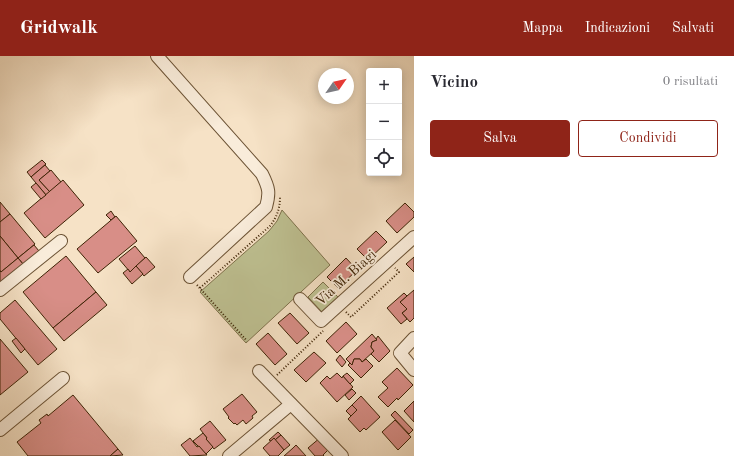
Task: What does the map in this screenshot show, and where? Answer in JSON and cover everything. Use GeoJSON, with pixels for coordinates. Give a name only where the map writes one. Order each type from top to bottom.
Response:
{"type":"FeatureCollection","features":[{"type":"Feature","properties":{"kind":"street"},"geometry":{"type":"LineString","coordinates":[[157,56],[262,174],[268,186],[269,196],[266,207],[190,277]]}},
{"type":"Feature","properties":{"kind":"street","name":"Via M. Biagi"},"geometry":{"type":"LineString","coordinates":[[300,299],[321,321],[414,237]]}},
{"type":"Feature","properties":{"kind":"street"},"geometry":{"type":"LineString","coordinates":[[0,290],[61,241]]}},
{"type":"Feature","properties":{"kind":"street"},"geometry":{"type":"LineString","coordinates":[[414,338],[400,353],[414,370]]}},
{"type":"Feature","properties":{"kind":"street"},"geometry":{"type":"LineString","coordinates":[[259,371],[342,456]]}},
{"type":"Feature","properties":{"kind":"street"},"geometry":{"type":"LineString","coordinates":[[0,430],[63,378]]}},
{"type":"Feature","properties":{"kind":"street"},"geometry":{"type":"LineString","coordinates":[[229,456],[291,404]]}},
{"type":"Feature","properties":{"kind":"path"},"geometry":{"type":"LineString","coordinates":[[200,288],[270,226],[275,219],[280,206],[280,192]]}},
{"type":"Feature","properties":{"kind":"path"},"geometry":{"type":"LineString","coordinates":[[190,277],[247,341]]}},
{"type":"Feature","properties":{"kind":"green space"},"geometry":{"type":"Polygon","coordinates":[[[282,210],[330,265],[246,343],[200,292],[269,231],[277,221],[282,210]]]}},
{"type":"Feature","properties":{"kind":"green space"},"geometry":{"type":"Polygon","coordinates":[[[323,282],[339,298],[325,312],[322,312],[308,297],[323,282]]]}},
{"type":"Feature","properties":{"kind":"building"},"geometry":{"type":"Polygon","coordinates":[[[42,160],[46,164],[31,177],[27,172],[42,160]]]}},
{"type":"Feature","properties":{"kind":"building"},"geometry":{"type":"Polygon","coordinates":[[[45,165],[50,171],[39,180],[50,192],[46,195],[31,177],[45,165]]]}},
{"type":"Feature","properties":{"kind":"building"},"geometry":{"type":"Polygon","coordinates":[[[51,170],[61,182],[50,192],[39,180],[51,170]]]}},
{"type":"Feature","properties":{"kind":"building"},"geometry":{"type":"Polygon","coordinates":[[[63,180],[84,205],[45,238],[24,213],[63,180]]]}},
{"type":"Feature","properties":{"kind":"building"},"geometry":{"type":"Polygon","coordinates":[[[36,183],[46,195],[41,199],[31,187],[36,183]]]}},
{"type":"Feature","properties":{"kind":"building"},"geometry":{"type":"Polygon","coordinates":[[[0,202],[10,214],[0,222],[0,202]]]}},
{"type":"Feature","properties":{"kind":"building"},"geometry":{"type":"Polygon","coordinates":[[[405,203],[414,212],[414,217],[397,233],[386,221],[405,203]]]}},
{"type":"Feature","properties":{"kind":"building"},"geometry":{"type":"Polygon","coordinates":[[[111,211],[115,217],[111,220],[106,215],[111,211]]]}},
{"type":"Feature","properties":{"kind":"building"},"geometry":{"type":"Polygon","coordinates":[[[10,214],[35,244],[18,258],[0,236],[0,222],[10,214]]]}},
{"type":"Feature","properties":{"kind":"building"},"geometry":{"type":"Polygon","coordinates":[[[116,216],[137,241],[98,273],[77,249],[116,216]]]}},
{"type":"Feature","properties":{"kind":"building"},"geometry":{"type":"Polygon","coordinates":[[[376,231],[387,242],[368,260],[357,249],[376,231]]]}},
{"type":"Feature","properties":{"kind":"building"},"geometry":{"type":"Polygon","coordinates":[[[0,236],[18,258],[1,272],[0,270],[0,236]]]}},
{"type":"Feature","properties":{"kind":"building"},"geometry":{"type":"Polygon","coordinates":[[[34,245],[39,251],[23,264],[18,258],[34,245]]]}},
{"type":"Feature","properties":{"kind":"building"},"geometry":{"type":"Polygon","coordinates":[[[135,246],[145,258],[130,272],[119,259],[135,246]]]}},
{"type":"Feature","properties":{"kind":"building"},"geometry":{"type":"Polygon","coordinates":[[[66,256],[96,292],[53,328],[23,292],[66,256]]]}},
{"type":"Feature","properties":{"kind":"building"},"geometry":{"type":"Polygon","coordinates":[[[146,257],[155,267],[144,276],[136,266],[146,257]]]}},
{"type":"Feature","properties":{"kind":"building"},"geometry":{"type":"Polygon","coordinates":[[[414,257],[414,272],[406,264],[414,257]]]}},
{"type":"Feature","properties":{"kind":"building"},"geometry":{"type":"Polygon","coordinates":[[[18,258],[23,264],[0,282],[0,271],[1,272],[18,258]]]}},
{"type":"Feature","properties":{"kind":"building"},"geometry":{"type":"Polygon","coordinates":[[[346,258],[357,270],[338,288],[327,277],[346,258]]]}},
{"type":"Feature","properties":{"kind":"building"},"geometry":{"type":"Polygon","coordinates":[[[136,266],[143,274],[132,284],[123,273],[128,269],[130,272],[136,266]]]}},
{"type":"Feature","properties":{"kind":"building"},"geometry":{"type":"Polygon","coordinates":[[[414,290],[414,318],[410,322],[402,313],[407,309],[400,302],[414,290]]]}},
{"type":"Feature","properties":{"kind":"building"},"geometry":{"type":"Polygon","coordinates":[[[96,292],[107,305],[64,341],[53,328],[96,292]]]}},
{"type":"Feature","properties":{"kind":"building"},"geometry":{"type":"Polygon","coordinates":[[[404,293],[407,296],[400,302],[407,309],[402,313],[407,319],[401,324],[387,308],[404,293]]]}},
{"type":"Feature","properties":{"kind":"building"},"geometry":{"type":"Polygon","coordinates":[[[15,300],[57,349],[38,365],[0,319],[0,313],[15,300]]]}},
{"type":"Feature","properties":{"kind":"building"},"geometry":{"type":"Polygon","coordinates":[[[290,313],[309,333],[297,344],[278,323],[290,313]]]}},
{"type":"Feature","properties":{"kind":"building"},"geometry":{"type":"Polygon","coordinates":[[[346,322],[357,334],[337,353],[326,341],[346,322]]]}},
{"type":"Feature","properties":{"kind":"building"},"geometry":{"type":"Polygon","coordinates":[[[268,333],[287,354],[275,365],[256,344],[268,333]]]}},
{"type":"Feature","properties":{"kind":"building"},"geometry":{"type":"Polygon","coordinates":[[[372,334],[377,340],[372,342],[371,347],[374,351],[362,362],[360,359],[354,359],[352,365],[346,359],[372,334]]]}},
{"type":"Feature","properties":{"kind":"building"},"geometry":{"type":"Polygon","coordinates":[[[378,336],[390,351],[379,362],[371,354],[374,351],[371,347],[372,342],[377,340],[376,339],[378,336]]]}},
{"type":"Feature","properties":{"kind":"building"},"geometry":{"type":"Polygon","coordinates":[[[16,338],[25,349],[21,353],[12,341],[16,338]]]}},
{"type":"Feature","properties":{"kind":"building"},"geometry":{"type":"Polygon","coordinates":[[[0,339],[28,372],[0,395],[0,339]]]}},
{"type":"Feature","properties":{"kind":"building"},"geometry":{"type":"Polygon","coordinates":[[[314,352],[326,363],[306,382],[294,370],[314,352]]]}},
{"type":"Feature","properties":{"kind":"building"},"geometry":{"type":"Polygon","coordinates":[[[340,355],[346,362],[342,367],[336,360],[340,355]]]}},
{"type":"Feature","properties":{"kind":"building"},"geometry":{"type":"Polygon","coordinates":[[[354,359],[360,359],[362,362],[366,359],[373,366],[361,378],[348,365],[350,363],[352,365],[354,359]]]}},
{"type":"Feature","properties":{"kind":"building"},"geometry":{"type":"Polygon","coordinates":[[[397,368],[413,385],[398,400],[397,398],[388,407],[378,397],[388,388],[382,382],[397,368]]]}},
{"type":"Feature","properties":{"kind":"building"},"geometry":{"type":"Polygon","coordinates":[[[337,373],[342,378],[343,376],[353,387],[337,402],[320,383],[327,376],[330,379],[337,373]]]}},
{"type":"Feature","properties":{"kind":"building"},"geometry":{"type":"Polygon","coordinates":[[[347,373],[354,380],[350,384],[343,376],[347,373]]]}},
{"type":"Feature","properties":{"kind":"building"},"geometry":{"type":"Polygon","coordinates":[[[352,389],[356,393],[349,400],[345,395],[352,389]]]}},
{"type":"Feature","properties":{"kind":"building"},"geometry":{"type":"Polygon","coordinates":[[[242,394],[257,412],[246,424],[243,420],[237,425],[228,418],[229,417],[223,409],[242,394]]]}},
{"type":"Feature","properties":{"kind":"building"},"geometry":{"type":"Polygon","coordinates":[[[73,395],[118,449],[110,456],[28,456],[17,442],[41,423],[39,420],[47,414],[48,416],[73,395]]]}},
{"type":"Feature","properties":{"kind":"building"},"geometry":{"type":"Polygon","coordinates":[[[361,396],[380,417],[366,430],[364,428],[360,432],[348,419],[357,410],[352,405],[361,396]]]}},
{"type":"Feature","properties":{"kind":"building"},"geometry":{"type":"Polygon","coordinates":[[[414,401],[414,422],[404,411],[414,401]]]}},
{"type":"Feature","properties":{"kind":"building"},"geometry":{"type":"Polygon","coordinates":[[[352,405],[357,410],[351,416],[346,411],[352,405]]]}},
{"type":"Feature","properties":{"kind":"building"},"geometry":{"type":"Polygon","coordinates":[[[395,411],[413,430],[409,434],[391,415],[395,411]]]}},
{"type":"Feature","properties":{"kind":"building"},"geometry":{"type":"Polygon","coordinates":[[[395,420],[411,437],[398,450],[382,432],[395,420]]]}},
{"type":"Feature","properties":{"kind":"building"},"geometry":{"type":"Polygon","coordinates":[[[210,421],[226,440],[214,449],[200,429],[210,421]]]}},
{"type":"Feature","properties":{"kind":"building"},"geometry":{"type":"Polygon","coordinates":[[[278,432],[281,435],[275,440],[274,438],[271,441],[269,440],[278,432]]]}},
{"type":"Feature","properties":{"kind":"building"},"geometry":{"type":"Polygon","coordinates":[[[203,433],[213,447],[206,454],[193,441],[203,433]]]}},
{"type":"Feature","properties":{"kind":"building"},"geometry":{"type":"Polygon","coordinates":[[[281,435],[290,445],[284,450],[275,440],[281,435]]]}},
{"type":"Feature","properties":{"kind":"building"},"geometry":{"type":"Polygon","coordinates":[[[321,437],[331,447],[323,455],[324,456],[315,456],[308,448],[321,437]]]}},
{"type":"Feature","properties":{"kind":"building"},"geometry":{"type":"Polygon","coordinates":[[[190,438],[197,447],[199,446],[207,455],[190,456],[181,445],[190,438]]]}},
{"type":"Feature","properties":{"kind":"building"},"geometry":{"type":"Polygon","coordinates":[[[274,438],[284,450],[278,456],[270,456],[263,448],[274,438]]]}},
{"type":"Feature","properties":{"kind":"building"},"geometry":{"type":"Polygon","coordinates":[[[296,445],[306,456],[284,456],[293,448],[296,445]]]}},
{"type":"Feature","properties":{"kind":"building"},"geometry":{"type":"Polygon","coordinates":[[[118,449],[123,455],[110,456],[118,449]]]}}]}
